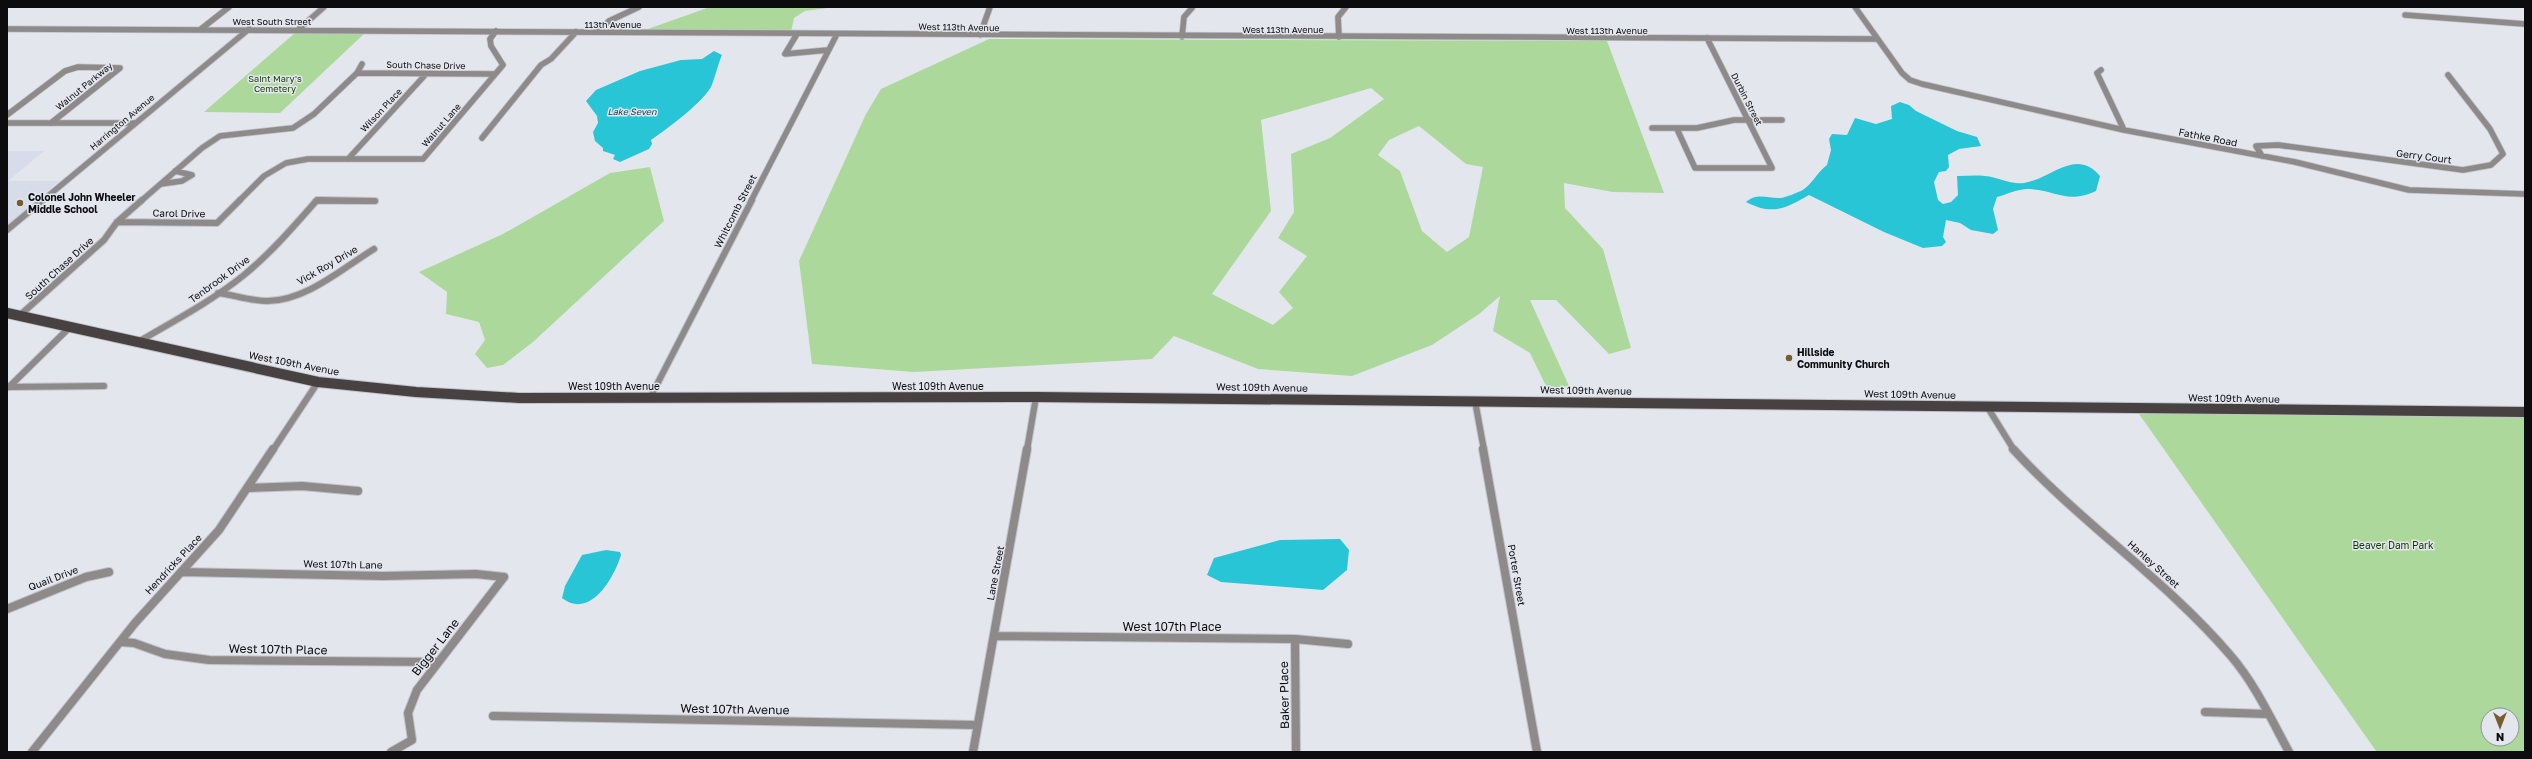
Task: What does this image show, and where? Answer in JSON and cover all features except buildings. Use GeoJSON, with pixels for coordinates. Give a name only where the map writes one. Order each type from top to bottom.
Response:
{"type":"FeatureCollection","features":[{"type":"Feature","properties":{"kind":"main road","name":"West 109th Avenue"},"geometry":{"type":"LineString","coordinates":[[11,315],[318,382],[467,395],[650,398],[1036,397],[1988,408],[2525,412]]}},
{"type":"Feature","properties":{"kind":"street"},"geometry":{"type":"LineString","coordinates":[[201,29],[229,7]]}},
{"type":"Feature","properties":{"kind":"street"},"geometry":{"type":"LineString","coordinates":[[299,29],[324,7]]}},
{"type":"Feature","properties":{"kind":"street"},"geometry":{"type":"LineString","coordinates":[[597,32],[615,17],[639,7]]}},
{"type":"Feature","properties":{"kind":"street"},"geometry":{"type":"LineString","coordinates":[[632,10],[642,7]]}},
{"type":"Feature","properties":{"kind":"street"},"geometry":{"type":"LineString","coordinates":[[980,35],[990,7]]}},
{"type":"Feature","properties":{"kind":"street"},"geometry":{"type":"LineString","coordinates":[[1338,37],[1336,22],[1339,12],[1346,7]]}},
{"type":"Feature","properties":{"kind":"street","name":"Fathke Road"},"geometry":{"type":"LineString","coordinates":[[1856,7],[1896,65],[1910,80],[1922,84],[2124,130],[2295,162],[2409,190],[2525,194]]}},
{"type":"Feature","properties":{"kind":"street"},"geometry":{"type":"LineString","coordinates":[[1182,37],[1184,17],[1192,8]]}},
{"type":"Feature","properties":{"kind":"street"},"geometry":{"type":"LineString","coordinates":[[2405,15],[2525,24]]}},
{"type":"Feature","properties":{"kind":"street"},"geometry":{"type":"LineString","coordinates":[[606,32],[615,17]]}},
{"type":"Feature","properties":{"kind":"street","name":"West South Street"},"geometry":{"type":"LineString","coordinates":[[7,29],[299,29],[536,32]]}},
{"type":"Feature","properties":{"kind":"street","name":"Harrington Avenue"},"geometry":{"type":"LineString","coordinates":[[7,230],[249,29]]}},
{"type":"Feature","properties":{"kind":"street","name":"Walnut Lane"},"geometry":{"type":"LineString","coordinates":[[217,223],[264,176],[286,163],[308,159],[423,159],[503,65],[491,46],[490,39],[496,31]]}},
{"type":"Feature","properties":{"kind":"street","name":"113th Avenue"},"geometry":{"type":"LineString","coordinates":[[536,32],[690,32]]}},
{"type":"Feature","properties":{"kind":"street"},"geometry":{"type":"LineString","coordinates":[[482,138],[541,65],[551,59],[576,32]]}},
{"type":"Feature","properties":{"kind":"street","name":"West 113th Avenue"},"geometry":{"type":"LineString","coordinates":[[690,32],[1182,37],[1877,39]]}},
{"type":"Feature","properties":{"kind":"street"},"geometry":{"type":"LineString","coordinates":[[798,34],[785,54],[828,50]]}},
{"type":"Feature","properties":{"kind":"street","name":"Whitcomb Street"},"geometry":{"type":"LineString","coordinates":[[650,398],[837,34]]}},
{"type":"Feature","properties":{"kind":"street","name":"Durbin Street"},"geometry":{"type":"LineString","coordinates":[[1677,129],[1695,168],[1772,168],[1707,38]]}},
{"type":"Feature","properties":{"kind":"street","name":"South Chase Drive"},"geometry":{"type":"LineString","coordinates":[[11,315],[104,240],[108,232],[117,222],[176,171],[220,136],[294,128],[314,114],[357,73],[362,64]]}},
{"type":"Feature","properties":{"kind":"street","name":"Walnut Parkway"},"geometry":{"type":"LineString","coordinates":[[7,114],[72,68],[120,68],[51,123]]}},
{"type":"Feature","properties":{"kind":"street"},"geometry":{"type":"LineString","coordinates":[[2101,70],[2096,73],[2124,130]]}},
{"type":"Feature","properties":{"kind":"street","name":"South Chase Drive"},"geometry":{"type":"LineString","coordinates":[[357,73],[495,74]]}},
{"type":"Feature","properties":{"kind":"street","name":"Wilson Place"},"geometry":{"type":"LineString","coordinates":[[348,159],[426,74]]}},
{"type":"Feature","properties":{"kind":"street","name":"Gerry Court"},"geometry":{"type":"LineString","coordinates":[[2262,156],[2256,146],[2278,145],[2463,170],[2491,165],[2503,154],[2490,129],[2448,75]]}},
{"type":"Feature","properties":{"kind":"street"},"geometry":{"type":"LineString","coordinates":[[1652,128],[1697,128],[1722,122],[1782,120]]}},
{"type":"Feature","properties":{"kind":"street"},"geometry":{"type":"LineString","coordinates":[[7,123],[134,123]]}},
{"type":"Feature","properties":{"kind":"street"},"geometry":{"type":"LineString","coordinates":[[161,184],[182,182],[192,175],[176,171]]}},
{"type":"Feature","properties":{"kind":"street","name":"Tenbrook Drive"},"geometry":{"type":"LineString","coordinates":[[138,342],[193,310],[259,262],[317,200],[375,201]]}},
{"type":"Feature","properties":{"kind":"street","name":"Carol Drive"},"geometry":{"type":"LineString","coordinates":[[117,222],[217,223]]}},
{"type":"Feature","properties":{"kind":"street","name":"Vick Roy Drive"},"geometry":{"type":"LineString","coordinates":[[218,293],[266,301],[286,298],[304,291],[374,249]]}},
{"type":"Feature","properties":{"kind":"street"},"geometry":{"type":"LineString","coordinates":[[8,387],[70,327]]}},
{"type":"Feature","properties":{"kind":"street","name":"Hendricks Place"},"geometry":{"type":"LineString","coordinates":[[32,752],[121,642],[135,622],[219,530],[318,382]]}},
{"type":"Feature","properties":{"kind":"street"},"geometry":{"type":"LineString","coordinates":[[8,387],[104,386]]}},
{"type":"Feature","properties":{"kind":"street","name":"Lane Street"},"geometry":{"type":"LineString","coordinates":[[973,752],[995,636],[1036,397]]}},
{"type":"Feature","properties":{"kind":"street","name":"Porter Street"},"geometry":{"type":"LineString","coordinates":[[1475,401],[1537,752]]}},
{"type":"Feature","properties":{"kind":"street","name":"Hanley Street"},"geometry":{"type":"LineString","coordinates":[[1988,408],[2011,447],[2045,484],[2134,560],[2210,632],[2232,657],[2253,686],[2289,752]]}},
{"type":"Feature","properties":{"kind":"street"},"geometry":{"type":"LineString","coordinates":[[248,488],[302,486],[358,491]]}},
{"type":"Feature","properties":{"kind":"street","name":"Quail Drive"},"geometry":{"type":"LineString","coordinates":[[7,609],[86,577],[109,572]]}},
{"type":"Feature","properties":{"kind":"street","name":"West 107th Lane"},"geometry":{"type":"LineString","coordinates":[[181,572],[383,576],[476,574],[504,577]]}},
{"type":"Feature","properties":{"kind":"street","name":"Bigger Lane"},"geometry":{"type":"LineString","coordinates":[[391,752],[412,740],[408,713],[416,690],[504,577]]}},
{"type":"Feature","properties":{"kind":"street","name":"West 107th Place"},"geometry":{"type":"LineString","coordinates":[[995,636],[1295,639],[1348,644]]}},
{"type":"Feature","properties":{"kind":"street","name":"Baker Place"},"geometry":{"type":"LineString","coordinates":[[1295,639],[1296,752]]}},
{"type":"Feature","properties":{"kind":"street","name":"West 107th Place"},"geometry":{"type":"LineString","coordinates":[[121,642],[134,643],[165,654],[209,660],[437,662]]}},
{"type":"Feature","properties":{"kind":"street"},"geometry":{"type":"LineString","coordinates":[[2205,712],[2268,714]]}},
{"type":"Feature","properties":{"kind":"street","name":"West 107th Avenue"},"geometry":{"type":"LineString","coordinates":[[493,716],[978,725]]}},
{"type":"Feature","properties":{"kind":"shaded area","name":"Colonel John Wheeler Middle School"},"geometry":{"type":"Polygon","coordinates":[[[7,151],[44,151],[8,181],[59,181],[7,225],[7,151]]]}},
{"type":"Feature","properties":{"kind":"green space"},"geometry":{"type":"Polygon","coordinates":[[[710,7],[835,7],[805,11],[794,18],[791,32],[645,30],[710,7]]]}},
{"type":"Feature","properties":{"kind":"green space","name":"Saint Mary's Cemetery"},"geometry":{"type":"Polygon","coordinates":[[[296,32],[366,32],[280,113],[204,112],[296,32]]]}},
{"type":"Feature","properties":{"kind":"green space"},"geometry":{"type":"Polygon","coordinates":[[[989,39],[1607,41],[1664,193],[1613,192],[1564,183],[1565,208],[1603,249],[1631,348],[1609,354],[1556,300],[1530,300],[1569,386],[1547,388],[1530,353],[1493,331],[1500,296],[1479,314],[1432,345],[1352,376],[1258,369],[1174,336],[1152,359],[914,372],[812,364],[799,261],[866,114],[881,89],[989,39]],[[1371,88],[1261,120],[1271,211],[1212,294],[1273,325],[1293,308],[1279,292],[1307,256],[1278,238],[1294,212],[1291,154],[1330,138],[1384,99],[1371,88]],[[1419,126],[1389,140],[1378,155],[1400,171],[1422,231],[1447,252],[1469,237],[1483,167],[1466,164],[1419,126]]]}},
{"type":"Feature","properties":{"kind":"green space"},"geometry":{"type":"Polygon","coordinates":[[[650,167],[664,221],[533,342],[503,365],[487,368],[475,354],[485,340],[479,322],[446,314],[447,292],[419,272],[503,234],[610,173],[650,167]]]}},
{"type":"Feature","properties":{"kind":"green space","name":"Beaver Dam Park"},"geometry":{"type":"Polygon","coordinates":[[[2137,411],[2525,414],[2525,752],[2376,751],[2137,411]]]}},
{"type":"Feature","properties":{"kind":"water","name":"Lake Seven"},"geometry":{"type":"Polygon","coordinates":[[[714,51],[722,55],[711,87],[692,109],[651,140],[652,144],[649,149],[620,162],[613,159],[615,155],[603,151],[603,148],[595,141],[593,132],[598,123],[597,116],[586,101],[596,90],[640,71],[681,60],[702,59],[714,51]]]}},
{"type":"Feature","properties":{"kind":"water"},"geometry":{"type":"Polygon","coordinates":[[[1900,102],[1909,105],[1916,111],[1957,131],[1977,137],[1981,146],[1959,149],[1948,155],[1949,167],[1946,171],[1939,172],[1934,182],[1938,200],[1943,204],[1951,202],[1958,195],[1957,176],[1985,176],[2014,183],[2024,183],[2073,164],[2082,164],[2091,168],[2100,176],[2096,191],[2086,195],[2070,197],[2030,189],[2022,189],[2009,193],[1997,197],[1993,209],[1998,230],[1993,234],[1971,230],[1960,223],[1946,220],[1943,237],[1946,242],[1942,246],[1923,248],[1884,232],[1809,195],[1793,204],[1779,209],[1764,209],[1746,202],[1755,197],[1781,198],[1801,191],[1827,165],[1831,150],[1829,139],[1832,134],[1847,135],[1855,118],[1876,124],[1892,119],[1891,106],[1900,102]]]}},
{"type":"Feature","properties":{"kind":"water"},"geometry":{"type":"Polygon","coordinates":[[[1340,539],[1349,550],[1347,570],[1323,590],[1221,582],[1207,575],[1214,558],[1280,540],[1340,539]]]}},
{"type":"Feature","properties":{"kind":"water"},"geometry":{"type":"Polygon","coordinates":[[[606,550],[620,552],[621,555],[613,575],[607,585],[591,600],[582,604],[572,603],[562,598],[565,586],[582,555],[606,550]]]}},
{"type":"Feature","properties":{"kind":"place","name":"Colonel John Wheeler Middle School"},"geometry":{"type":"Point","coordinates":[20,203]}},
{"type":"Feature","properties":{"kind":"place","name":"Hillside Community Church"},"geometry":{"type":"Point","coordinates":[1789,358]}}]}
